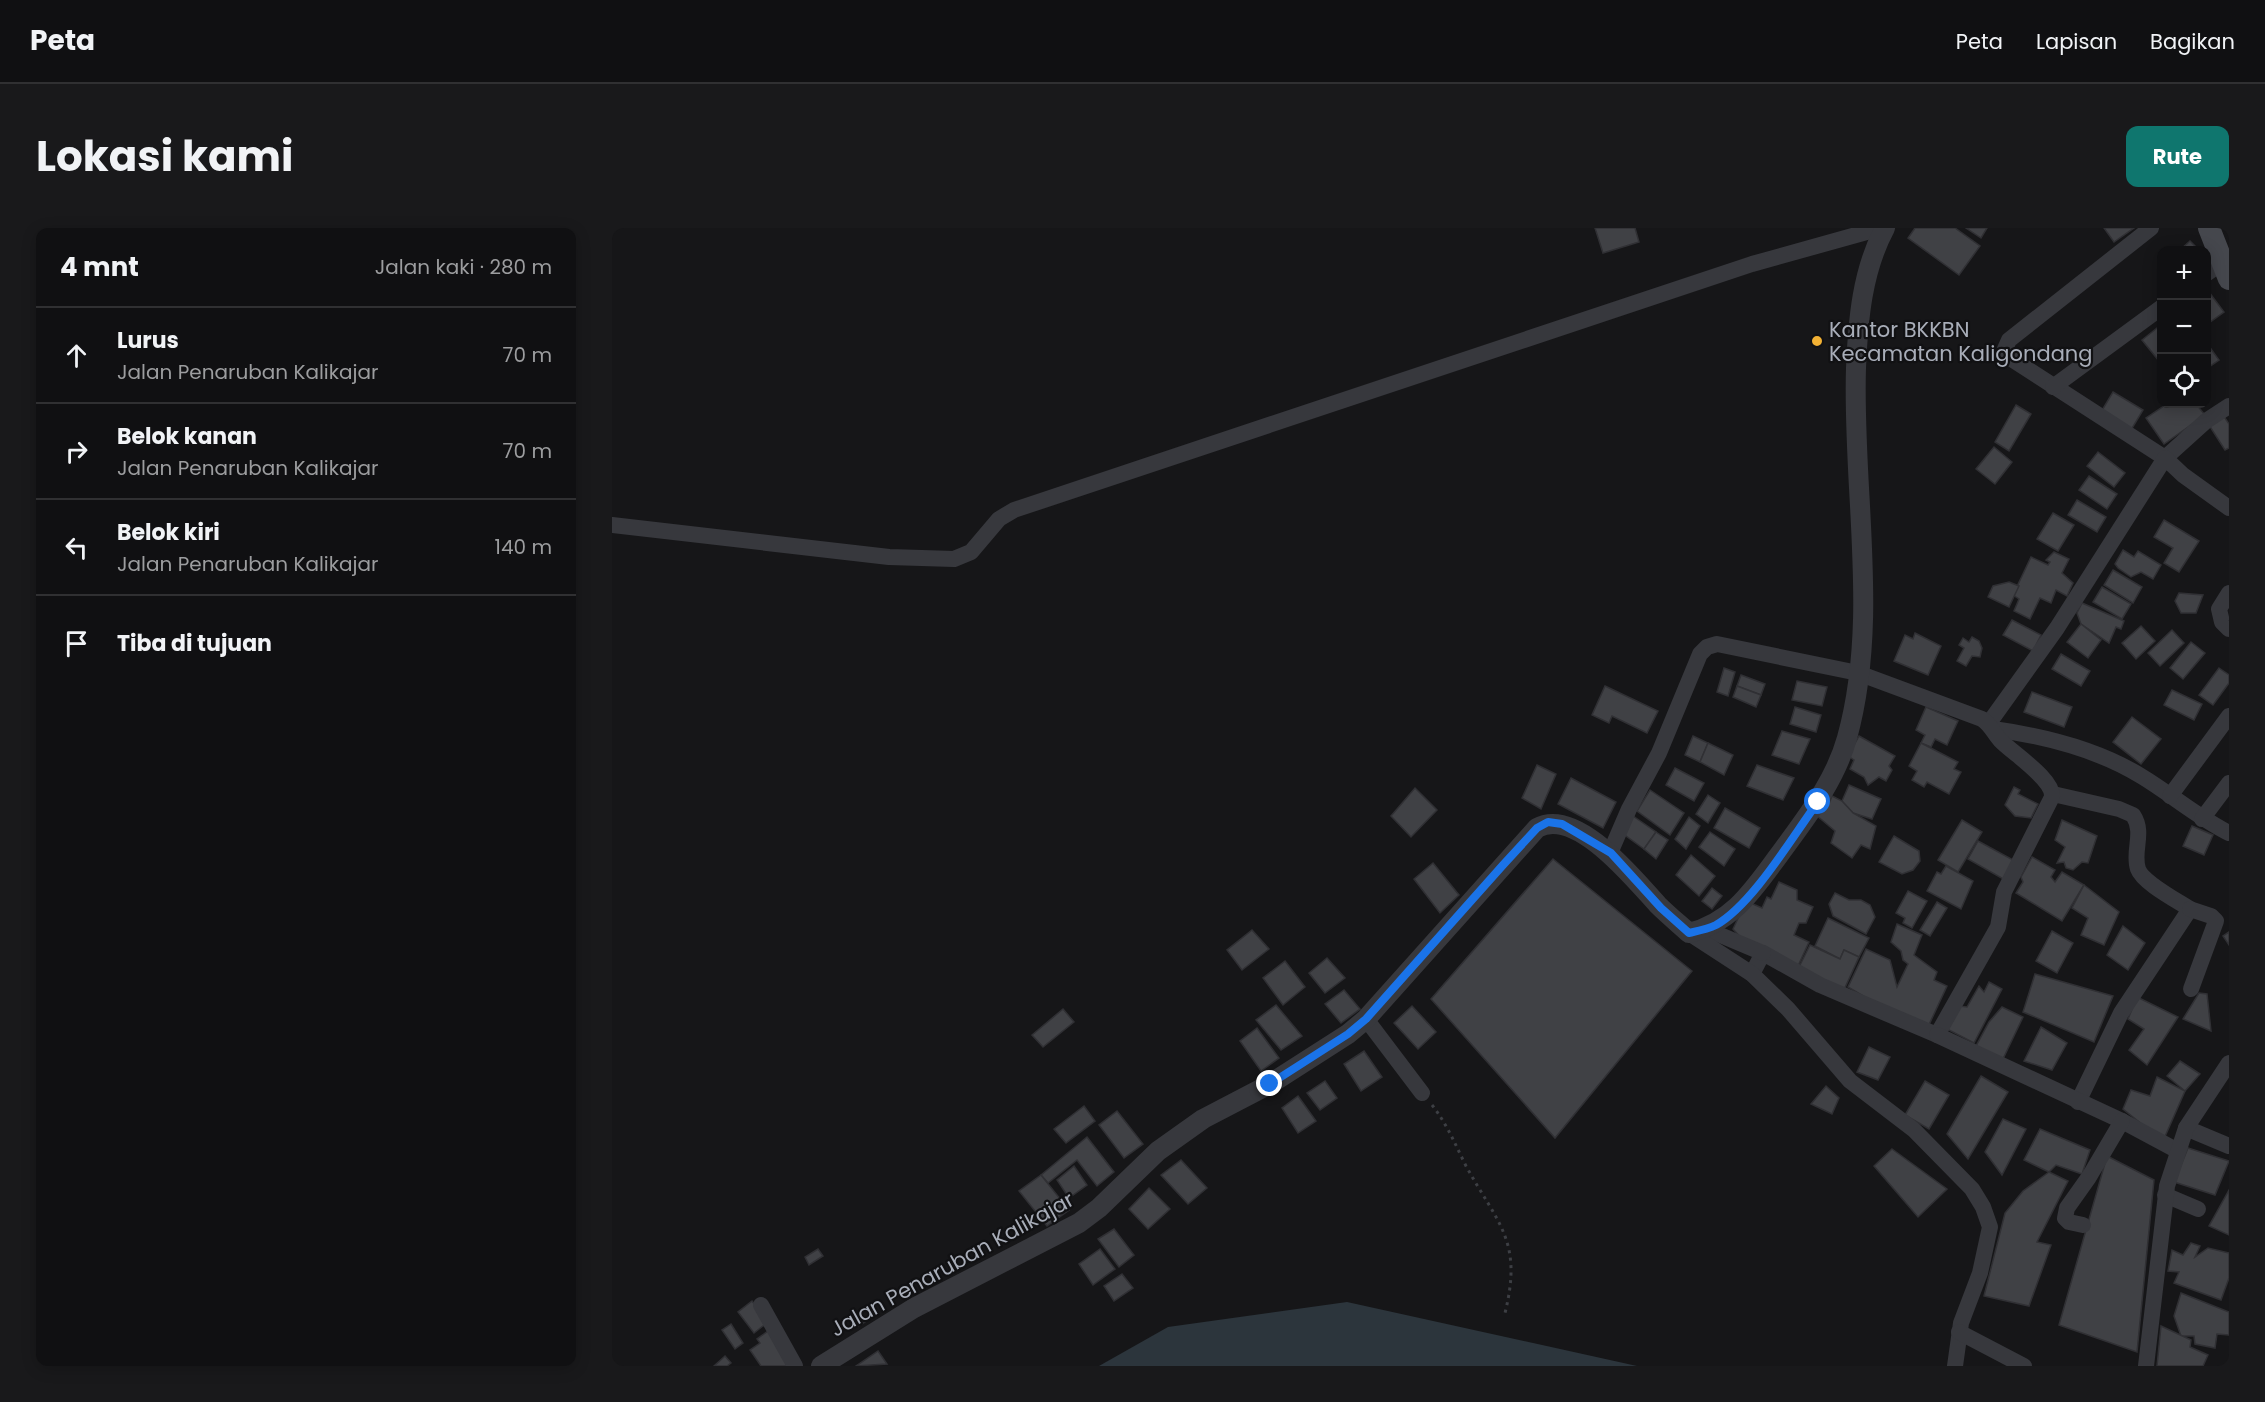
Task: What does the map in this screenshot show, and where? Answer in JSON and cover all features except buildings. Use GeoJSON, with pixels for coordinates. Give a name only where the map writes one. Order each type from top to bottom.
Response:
{"type":"FeatureCollection","features":[{"type":"Feature","properties":{"kind":"main road"},"geometry":{"type":"LineString","coordinates":[[2209,228],[2219,271]]}},
{"type":"Feature","properties":{"kind":"street"},"geometry":{"type":"LineString","coordinates":[[612,525],[889,557],[954,559],[970,552],[999,519],[1014,510],[1752,264],[1883,228]]}},
{"type":"Feature","properties":{"kind":"street"},"geometry":{"type":"LineString","coordinates":[[1698,931],[1729,915],[1745,898],[1818,802],[1840,759],[1847,738],[1863,628],[1854,424],[1857,340],[1864,286],[1874,248],[1883,228]]}},
{"type":"Feature","properties":{"kind":"street"},"geometry":{"type":"LineString","coordinates":[[2151,228],[2008,340],[2005,349],[2007,356],[2165,458],[2183,475],[2229,508]]}},
{"type":"Feature","properties":{"kind":"street"},"geometry":{"type":"LineString","coordinates":[[2053,387],[2157,311]]}},
{"type":"Feature","properties":{"kind":"street"},"geometry":{"type":"LineString","coordinates":[[1991,726],[2057,628],[2165,458],[2206,420],[2229,406]]}},
{"type":"Feature","properties":{"kind":"street"},"geometry":{"type":"LineString","coordinates":[[2229,593],[2219,609],[2222,622],[2229,629]]}},
{"type":"Feature","properties":{"kind":"street"},"geometry":{"type":"LineString","coordinates":[[1611,853],[1629,809],[1659,753],[1700,654],[1707,647],[1717,644],[1858,673],[1991,726],[2035,735],[2108,758],[2140,776],[2202,819],[2229,832]]}},
{"type":"Feature","properties":{"kind":"street"},"geometry":{"type":"LineString","coordinates":[[2170,796],[2229,716]]}},
{"type":"Feature","properties":{"kind":"street"},"geometry":{"type":"LineString","coordinates":[[1991,726],[1998,739],[2039,775],[2053,794],[2119,809],[2133,815],[2140,830],[2138,869],[2145,879],[2190,909],[2211,916],[2216,921],[2191,989]]}},
{"type":"Feature","properties":{"kind":"street"},"geometry":{"type":"LineString","coordinates":[[2202,819],[2229,783]]}},
{"type":"Feature","properties":{"kind":"street"},"geometry":{"type":"LineString","coordinates":[[1937,1035],[1998,927],[2004,892],[2053,794]]}},
{"type":"Feature","properties":{"kind":"street","name":"Jalan Penaruban Kalikajar"},"geometry":{"type":"LineString","coordinates":[[821,1366],[914,1308],[1079,1223],[1099,1208],[1158,1150],[1203,1119],[1270,1084],[1348,1034],[1366,1019],[1537,828],[1548,822],[1562,824],[1611,853],[1661,908],[1698,931]]}},
{"type":"Feature","properties":{"kind":"street"},"geometry":{"type":"LineString","coordinates":[[2078,1102],[2121,1013],[2190,909]]}},
{"type":"Feature","properties":{"kind":"street"},"geometry":{"type":"LineString","coordinates":[[1698,931],[1763,953],[1820,985],[1937,1035],[2122,1121],[2178,1151]]}},
{"type":"Feature","properties":{"kind":"street"},"geometry":{"type":"LineString","coordinates":[[1698,931],[1752,974],[1788,1009],[1850,1081],[1914,1130],[1972,1189],[1983,1207],[1990,1227],[1980,1273],[1959,1332],[1955,1366]]}},
{"type":"Feature","properties":{"kind":"street"},"geometry":{"type":"LineString","coordinates":[[1752,974],[1763,953]]}},
{"type":"Feature","properties":{"kind":"street"},"geometry":{"type":"LineString","coordinates":[[1366,1019],[1422,1093]]}},
{"type":"Feature","properties":{"kind":"street"},"geometry":{"type":"LineString","coordinates":[[2146,1366],[2165,1195],[2186,1128],[2229,1063]]}},
{"type":"Feature","properties":{"kind":"street"},"geometry":{"type":"LineString","coordinates":[[2083,1225],[2069,1222],[2065,1218],[2067,1208],[2089,1177],[2122,1121]]}},
{"type":"Feature","properties":{"kind":"street"},"geometry":{"type":"LineString","coordinates":[[2186,1128],[2229,1146]]}},
{"type":"Feature","properties":{"kind":"street"},"geometry":{"type":"LineString","coordinates":[[2165,1195],[2198,1209]]}},
{"type":"Feature","properties":{"kind":"street"},"geometry":{"type":"LineString","coordinates":[[760,1305],[795,1366]]}},
{"type":"Feature","properties":{"kind":"street"},"geometry":{"type":"LineString","coordinates":[[1959,1332],[2024,1366]]}},
{"type":"Feature","properties":{"kind":"path"},"geometry":{"type":"LineString","coordinates":[[1422,1093],[1445,1121],[1466,1165],[1505,1232],[1511,1279],[1505,1313]]}},
{"type":"Feature","properties":{"kind":"shaded area"},"geometry":{"type":"Polygon","coordinates":[[[1347,1302],[1637,1366],[1099,1366],[1168,1327],[1347,1302]]]}},
{"type":"Feature","properties":{"kind":"place","name":"Kantor BKKBN Kecamatan Kaligondang"},"geometry":{"type":"Point","coordinates":[1817,341]}},
{"type":"Feature","properties":{"kind":"route"},"geometry":{"type":"LineString","coordinates":[[1270,1084],[1348,1034],[1366,1019],[1537,828],[1548,822],[1562,824],[1611,853],[1661,908],[1689,933],[1716,925],[1729,915],[1762,878],[1818,802]]}}]}
